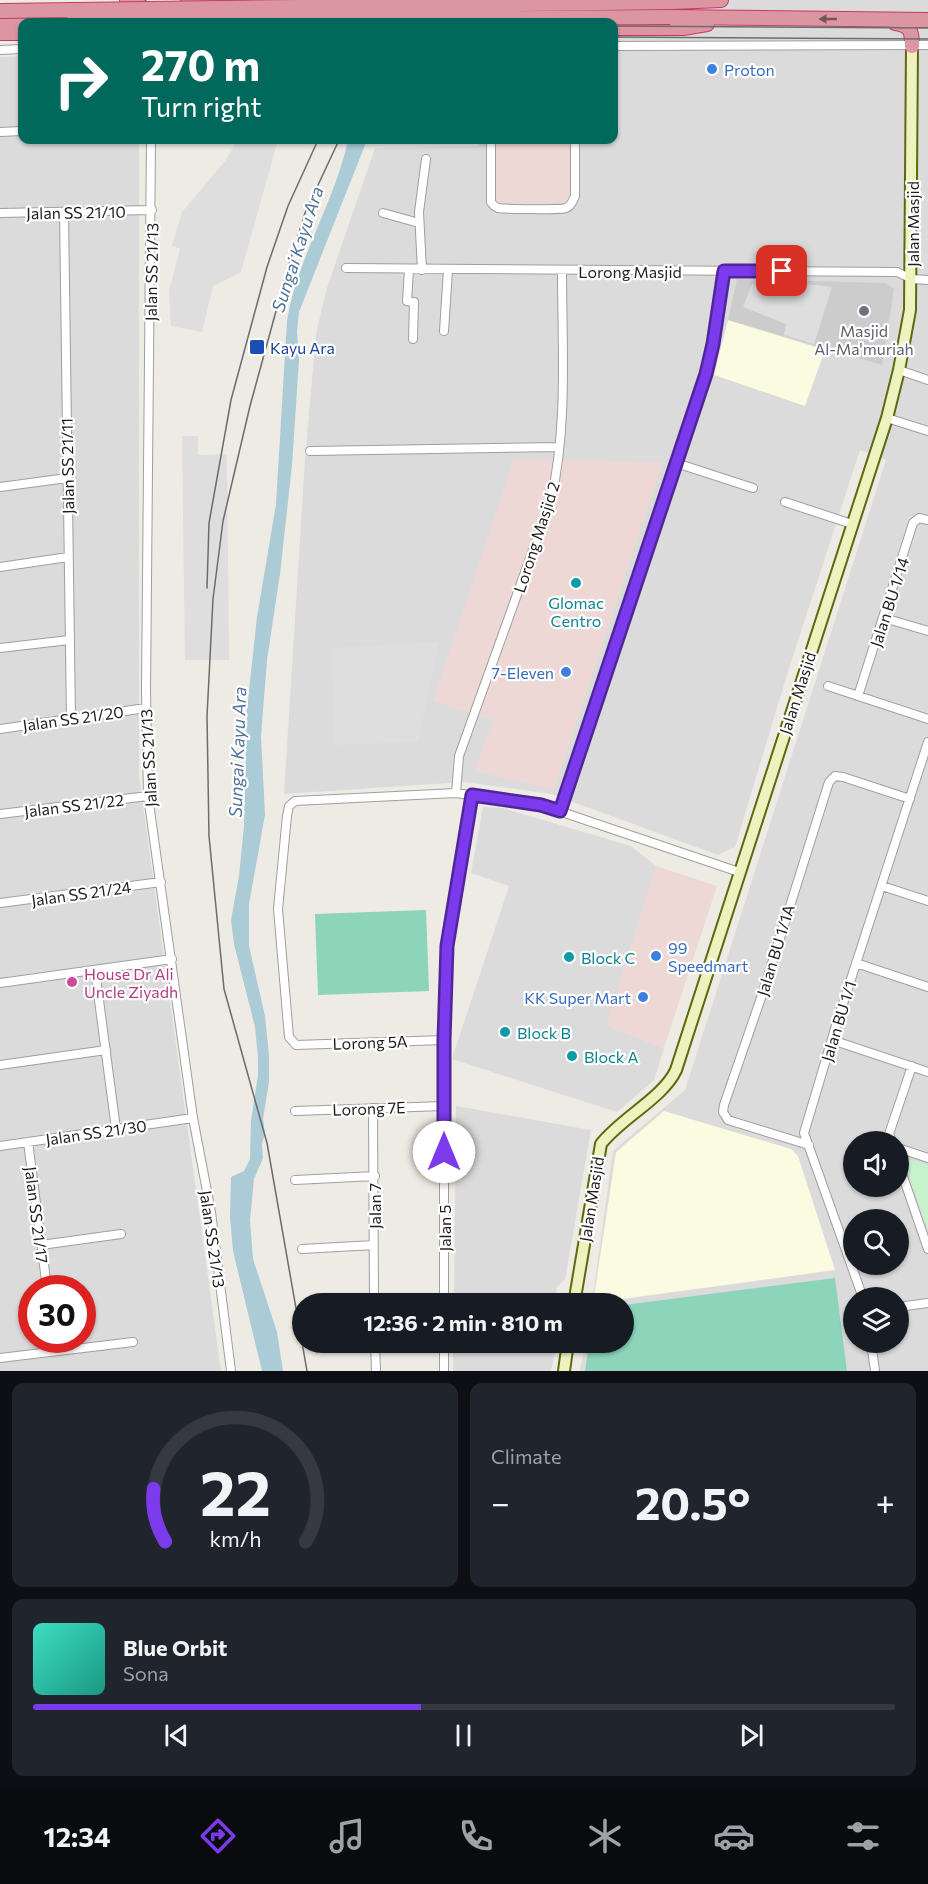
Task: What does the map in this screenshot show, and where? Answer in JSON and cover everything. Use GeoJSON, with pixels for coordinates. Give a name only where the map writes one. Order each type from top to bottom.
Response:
{"type":"FeatureCollection","features":[{"type":"Feature","properties":{"kind":"highway"},"geometry":{"type":"LineString","coordinates":[[127,0],[142,7],[145,18]]}},
{"type":"Feature","properties":{"kind":"highway"},"geometry":{"type":"LineString","coordinates":[[188,0],[244,0]]}},
{"type":"Feature","properties":{"kind":"highway"},"geometry":{"type":"LineString","coordinates":[[258,18],[259,10],[274,0]]}},
{"type":"Feature","properties":{"kind":"highway"},"geometry":{"type":"LineString","coordinates":[[0,11],[721,0]]}},
{"type":"Feature","properties":{"kind":"highway"},"geometry":{"type":"LineString","coordinates":[[551,18],[928,20]]}},
{"type":"Feature","properties":{"kind":"highway"},"geometry":{"type":"LineString","coordinates":[[618,28],[683,27],[748,19]]}},
{"type":"Feature","properties":{"kind":"highway"},"geometry":{"type":"LineString","coordinates":[[867,20],[904,24],[910,29],[912,46]]}},
{"type":"Feature","properties":{"kind":"highway"},"geometry":{"type":"LineString","coordinates":[[0,23],[18,23]]}},
{"type":"Feature","properties":{"kind":"highway"},"geometry":{"type":"LineString","coordinates":[[0,33],[18,33]]}},
{"type":"Feature","properties":{"kind":"street"},"geometry":{"type":"LineString","coordinates":[[206,0],[207,18]]}},
{"type":"Feature","properties":{"kind":"street"},"geometry":{"type":"LineString","coordinates":[[221,0],[222,18]]}},
{"type":"Feature","properties":{"kind":"street"},"geometry":{"type":"LineString","coordinates":[[618,46],[928,45]]}},
{"type":"Feature","properties":{"kind":"street","name":"Jalan Masjid"},"geometry":{"type":"LineString","coordinates":[[576,1293],[601,1144],[608,1134],[672,1079],[887,418],[910,310],[912,46]]}},
{"type":"Feature","properties":{"kind":"street"},"geometry":{"type":"LineString","coordinates":[[0,50],[18,49]]}},
{"type":"Feature","properties":{"kind":"street"},"geometry":{"type":"LineString","coordinates":[[0,132],[18,131]]}},
{"type":"Feature","properties":{"kind":"street","name":"Jalan SS 21/13"},"geometry":{"type":"LineString","coordinates":[[151,144],[146,708],[148,796],[193,1118],[211,1212],[231,1371]]}},
{"type":"Feature","properties":{"kind":"street"},"geometry":{"type":"LineString","coordinates":[[491,144],[491,202],[499,208],[566,208],[572,203],[575,196],[575,144]]}},
{"type":"Feature","properties":{"kind":"street"},"geometry":{"type":"LineString","coordinates":[[422,270],[419,223],[426,159]]}},
{"type":"Feature","properties":{"kind":"street","name":"Jalan SS 21/10"},"geometry":{"type":"LineString","coordinates":[[0,213],[152,210]]}},
{"type":"Feature","properties":{"kind":"street","name":"Jalan SS 21/11"},"geometry":{"type":"LineString","coordinates":[[64,212],[71,719]]}},
{"type":"Feature","properties":{"kind":"street"},"geometry":{"type":"LineString","coordinates":[[383,213],[419,223]]}},
{"type":"Feature","properties":{"kind":"street","name":"Lorong Masjid"},"geometry":{"type":"LineString","coordinates":[[346,268],[897,272],[912,279],[928,280]]}},
{"type":"Feature","properties":{"kind":"street"},"geometry":{"type":"LineString","coordinates":[[409,270],[407,301],[414,302],[412,339]]}},
{"type":"Feature","properties":{"kind":"street"},"geometry":{"type":"LineString","coordinates":[[444,331],[448,270]]}},
{"type":"Feature","properties":{"kind":"street","name":"Lorong Masjid 2"},"geometry":{"type":"LineString","coordinates":[[456,793],[459,756],[551,500],[558,469],[562,393],[562,270]]}},
{"type":"Feature","properties":{"kind":"street"},"geometry":{"type":"LineString","coordinates":[[560,811],[711,354],[724,271]]}},
{"type":"Feature","properties":{"kind":"street"},"geometry":{"type":"LineString","coordinates":[[899,370],[928,380]]}},
{"type":"Feature","properties":{"kind":"street"},"geometry":{"type":"LineString","coordinates":[[887,418],[928,431]]}},
{"type":"Feature","properties":{"kind":"street"},"geometry":{"type":"LineString","coordinates":[[310,451],[559,447]]}},
{"type":"Feature","properties":{"kind":"street"},"geometry":{"type":"LineString","coordinates":[[676,464],[753,488]]}},
{"type":"Feature","properties":{"kind":"street"},"geometry":{"type":"LineString","coordinates":[[0,487],[67,478]]}},
{"type":"Feature","properties":{"kind":"street"},"geometry":{"type":"LineString","coordinates":[[785,501],[852,524]]}},
{"type":"Feature","properties":{"kind":"street","name":"Jalan BU 1/14"},"geometry":{"type":"LineString","coordinates":[[858,696],[914,524],[919,518],[928,520]]}},
{"type":"Feature","properties":{"kind":"street"},"geometry":{"type":"LineString","coordinates":[[0,567],[68,557]]}},
{"type":"Feature","properties":{"kind":"street"},"geometry":{"type":"LineString","coordinates":[[884,618],[928,631]]}},
{"type":"Feature","properties":{"kind":"street"},"geometry":{"type":"LineString","coordinates":[[0,648],[69,640]]}},
{"type":"Feature","properties":{"kind":"street"},"geometry":{"type":"LineString","coordinates":[[828,686],[928,719]]}},
{"type":"Feature","properties":{"kind":"street","name":"Jalan SS 21/20"},"geometry":{"type":"LineString","coordinates":[[0,729],[146,708]]}},
{"type":"Feature","properties":{"kind":"street","name":"Jalan BU 1/1"},"geometry":{"type":"LineString","coordinates":[[859,1287],[804,1133],[856,963],[928,742]]}},
{"type":"Feature","properties":{"kind":"street","name":"Jalan BU 1/1A"},"geometry":{"type":"LineString","coordinates":[[808,1145],[728,1120],[723,1112],[724,1106],[830,782],[835,777],[843,777],[910,799]]}},
{"type":"Feature","properties":{"kind":"street"},"geometry":{"type":"LineString","coordinates":[[456,793],[541,805],[739,872]]}},
{"type":"Feature","properties":{"kind":"street","name":"Lorong 5A"},"geometry":{"type":"LineString","coordinates":[[444,1040],[296,1045],[289,1036],[278,909],[289,806],[295,801],[456,793]]}},
{"type":"Feature","properties":{"kind":"street","name":"Jalan 5"},"geometry":{"type":"LineString","coordinates":[[444,1293],[444,1040],[447,946],[472,795]]}},
{"type":"Feature","properties":{"kind":"street","name":"Jalan SS 21/22"},"geometry":{"type":"LineString","coordinates":[[0,814],[148,796]]}},
{"type":"Feature","properties":{"kind":"street","name":"Jalan SS 21/24"},"geometry":{"type":"LineString","coordinates":[[0,903],[161,882]]}},
{"type":"Feature","properties":{"kind":"street"},"geometry":{"type":"LineString","coordinates":[[882,886],[928,901]]}},
{"type":"Feature","properties":{"kind":"street"},"geometry":{"type":"LineString","coordinates":[[0,983],[172,959]]}},
{"type":"Feature","properties":{"kind":"street"},"geometry":{"type":"LineString","coordinates":[[856,963],[928,987]]}},
{"type":"Feature","properties":{"kind":"street"},"geometry":{"type":"LineString","coordinates":[[95,970],[116,1129]]}},
{"type":"Feature","properties":{"kind":"street"},"geometry":{"type":"LineString","coordinates":[[832,1040],[928,1072]]}},
{"type":"Feature","properties":{"kind":"street"},"geometry":{"type":"LineString","coordinates":[[0,1065],[106,1050]]}},
{"type":"Feature","properties":{"kind":"street"},"geometry":{"type":"LineString","coordinates":[[890,1131],[912,1066]]}},
{"type":"Feature","properties":{"kind":"street","name":"Lorong 7E"},"geometry":{"type":"LineString","coordinates":[[295,1111],[444,1106]]}},
{"type":"Feature","properties":{"kind":"street","name":"Jalan 7"},"geometry":{"type":"LineString","coordinates":[[373,1108],[374,1293]]}},
{"type":"Feature","properties":{"kind":"street","name":"Jalan SS 21/30"},"geometry":{"type":"LineString","coordinates":[[0,1146],[193,1118]]}},
{"type":"Feature","properties":{"kind":"street","name":"Jalan SS 21/17"},"geometry":{"type":"LineString","coordinates":[[28,1142],[45,1275]]}},
{"type":"Feature","properties":{"kind":"street"},"geometry":{"type":"LineString","coordinates":[[909,1152],[928,1158]]}},
{"type":"Feature","properties":{"kind":"street"},"geometry":{"type":"LineString","coordinates":[[295,1180],[375,1176]]}},
{"type":"Feature","properties":{"kind":"street"},"geometry":{"type":"LineString","coordinates":[[909,1194],[928,1249]]}},
{"type":"Feature","properties":{"kind":"street"},"geometry":{"type":"LineString","coordinates":[[41,1245],[121,1234]]}},
{"type":"Feature","properties":{"kind":"street"},"geometry":{"type":"LineString","coordinates":[[302,1249],[374,1245]]}},
{"type":"Feature","properties":{"kind":"street"},"geometry":{"type":"LineString","coordinates":[[909,1306],[928,1303]]}},
{"type":"Feature","properties":{"kind":"street"},"geometry":{"type":"LineString","coordinates":[[96,1347],[133,1342]]}},
{"type":"Feature","properties":{"kind":"street"},"geometry":{"type":"LineString","coordinates":[[0,1358],[48,1353]]}},
{"type":"Feature","properties":{"kind":"street"},"geometry":{"type":"LineString","coordinates":[[375,1353],[376,1371]]}},
{"type":"Feature","properties":{"kind":"street"},"geometry":{"type":"LineString","coordinates":[[444,1353],[444,1371]]}},
{"type":"Feature","properties":{"kind":"street"},"geometry":{"type":"LineString","coordinates":[[564,1371],[566,1353]]}},
{"type":"Feature","properties":{"kind":"street"},"geometry":{"type":"LineString","coordinates":[[873,1353],[875,1371]]}},
{"type":"Feature","properties":{"kind":"shaded area"},"geometry":{"type":"Polygon","coordinates":[[[477,0],[928,0],[928,1371],[580,1371],[583,1353],[634,1353],[634,1293],[593,1293],[613,1151],[685,1090],[886,460],[860,450],[786,678],[735,847],[718,855],[551,794],[464,782],[284,794],[305,459],[316,334],[326,291],[375,148],[478,146],[478,144],[618,144],[618,18],[477,18],[477,0]]]}},
{"type":"Feature","properties":{"kind":"shaded area"},"geometry":{"type":"Polygon","coordinates":[[[18,56],[18,144],[139,144],[139,776],[221,1371],[0,1371],[0,57],[18,56]]]}},
{"type":"Feature","properties":{"kind":"shaded area"},"geometry":{"type":"Polygon","coordinates":[[[235,144],[277,144],[241,272],[213,286],[202,332],[171,326],[169,291],[180,249],[172,246],[182,212],[226,160],[235,144]]]}},
{"type":"Feature","properties":{"kind":"shaded area"},"geometry":{"type":"Polygon","coordinates":[[[488,144],[580,144],[579,202],[487,203],[488,144]]]}},
{"type":"Feature","properties":{"kind":"shaded area"},"geometry":{"type":"Polygon","coordinates":[[[737,279],[886,283],[894,289],[882,365],[728,320],[737,279]]]}},
{"type":"Feature","properties":{"kind":"shaded area"},"geometry":{"type":"Polygon","coordinates":[[[791,282],[832,287],[814,344],[784,335],[786,324],[743,307],[752,284],[787,291],[791,282]]]}},
{"type":"Feature","properties":{"kind":"shaded area"},"geometry":{"type":"Polygon","coordinates":[[[728,320],[825,350],[805,406],[714,375],[728,320]]]}},
{"type":"Feature","properties":{"kind":"shaded area"},"geometry":{"type":"Polygon","coordinates":[[[182,436],[198,436],[198,455],[227,454],[229,660],[185,660],[182,436]]]}},
{"type":"Feature","properties":{"kind":"shaded area"},"geometry":{"type":"Polygon","coordinates":[[[514,459],[663,462],[554,790],[475,771],[493,720],[433,701],[514,459]]]}},
{"type":"Feature","properties":{"kind":"shaded area"},"geometry":{"type":"Polygon","coordinates":[[[439,642],[418,742],[334,745],[332,648],[439,642]]]}},
{"type":"Feature","properties":{"kind":"shaded area"},"geometry":{"type":"Polygon","coordinates":[[[483,807],[502,808],[631,846],[656,866],[607,1026],[664,1048],[654,1080],[617,1112],[452,1059],[509,886],[471,873],[483,807]]]}},
{"type":"Feature","properties":{"kind":"shaded area"},"geometry":{"type":"Polygon","coordinates":[[[656,866],[717,886],[664,1048],[606,1026],[656,866]]]}},
{"type":"Feature","properties":{"kind":"shaded area"},"geometry":{"type":"Polygon","coordinates":[[[456,1106],[591,1130],[565,1280],[557,1286],[556,1293],[454,1293],[456,1106]]]}},
{"type":"Feature","properties":{"kind":"shaded area"},"geometry":{"type":"Polygon","coordinates":[[[664,1111],[791,1149],[798,1156],[835,1270],[634,1297],[634,1293],[595,1293],[616,1152],[664,1111]]]}},
{"type":"Feature","properties":{"kind":"shaded area"},"geometry":{"type":"Polygon","coordinates":[[[453,1353],[555,1353],[551,1371],[453,1371],[453,1353]]]}},
{"type":"Feature","properties":{"kind":"green space"},"geometry":{"type":"Polygon","coordinates":[[[426,910],[429,991],[318,995],[315,914],[426,910]]]}},
{"type":"Feature","properties":{"kind":"green space"},"geometry":{"type":"Polygon","coordinates":[[[909,1161],[928,1165],[928,1229],[909,1175],[909,1161]]]}},
{"type":"Feature","properties":{"kind":"green space"},"geometry":{"type":"Polygon","coordinates":[[[835,1278],[847,1371],[585,1371],[588,1353],[634,1353],[634,1304],[835,1278]]]}},
{"type":"Feature","properties":{"kind":"water"},"geometry":{"type":"Polygon","coordinates":[[[347,144],[365,144],[299,312],[297,331],[299,360],[292,465],[280,574],[267,660],[261,736],[265,815],[249,904],[249,946],[265,1016],[269,1055],[269,1082],[263,1119],[265,1133],[262,1144],[263,1158],[254,1179],[250,1220],[253,1259],[277,1332],[283,1371],[262,1371],[233,1251],[230,1217],[231,1177],[244,1171],[250,1159],[251,1121],[258,1075],[255,1027],[234,944],[231,920],[239,876],[244,826],[247,709],[257,617],[276,504],[287,321],[307,252],[342,163],[347,144]]]}},
{"type":"Feature","properties":{"kind":"tram line"},"geometry":{"type":"LineString","coordinates":[[618,26],[928,28]]}},
{"type":"Feature","properties":{"kind":"tram line"},"geometry":{"type":"LineString","coordinates":[[618,37],[928,39]]}},
{"type":"Feature","properties":{"kind":"tram line"},"geometry":{"type":"LineString","coordinates":[[207,588],[209,523],[231,400],[267,267],[288,206],[316,144]]}},
{"type":"Feature","properties":{"kind":"tram line"},"geometry":{"type":"LineString","coordinates":[[307,1371],[267,1143],[224,989],[209,836],[207,716],[213,599],[223,521],[250,406],[287,271],[305,213],[337,144]]}},
{"type":"Feature","properties":{"kind":"place","name":"Proton"},"geometry":{"type":"Point","coordinates":[712,69]}},
{"type":"Feature","properties":{"kind":"place","name":"Masjid Al-Ma'muriah"},"geometry":{"type":"Point","coordinates":[864,311]}},
{"type":"Feature","properties":{"kind":"place","name":"Kayu Ara"},"geometry":{"type":"Point","coordinates":[257,347]}},
{"type":"Feature","properties":{"kind":"place","name":"Glomac Centro"},"geometry":{"type":"Point","coordinates":[576,583]}},
{"type":"Feature","properties":{"kind":"place","name":"7-Eleven"},"geometry":{"type":"Point","coordinates":[566,672]}},
{"type":"Feature","properties":{"kind":"place","name":"99 Speedmart"},"geometry":{"type":"Point","coordinates":[656,956]}},
{"type":"Feature","properties":{"kind":"place","name":"Block C"},"geometry":{"type":"Point","coordinates":[569,957]}},
{"type":"Feature","properties":{"kind":"place","name":"House Dr Ali Uncle Ziyadh"},"geometry":{"type":"Point","coordinates":[72,982]}},
{"type":"Feature","properties":{"kind":"place","name":"KK Super Mart"},"geometry":{"type":"Point","coordinates":[643,997]}},
{"type":"Feature","properties":{"kind":"place","name":"Block B"},"geometry":{"type":"Point","coordinates":[505,1032]}},
{"type":"Feature","properties":{"kind":"place","name":"Block A"},"geometry":{"type":"Point","coordinates":[572,1056]}},
{"type":"Feature","properties":{"kind":"route"},"geometry":{"type":"LineString","coordinates":[[444,1152],[447,946],[472,795],[541,805],[560,811],[706,374],[724,271],[782,271]]}},
{"type":"Feature","properties":{"kind":"water label","name":"Sungai Kayu Ara"},"geometry":{"type":"Point","coordinates":[297,249]}},
{"type":"Feature","properties":{"kind":"water label","name":"Sungai Kayu Ara"},"geometry":{"type":"Point","coordinates":[237,752]}}]}
